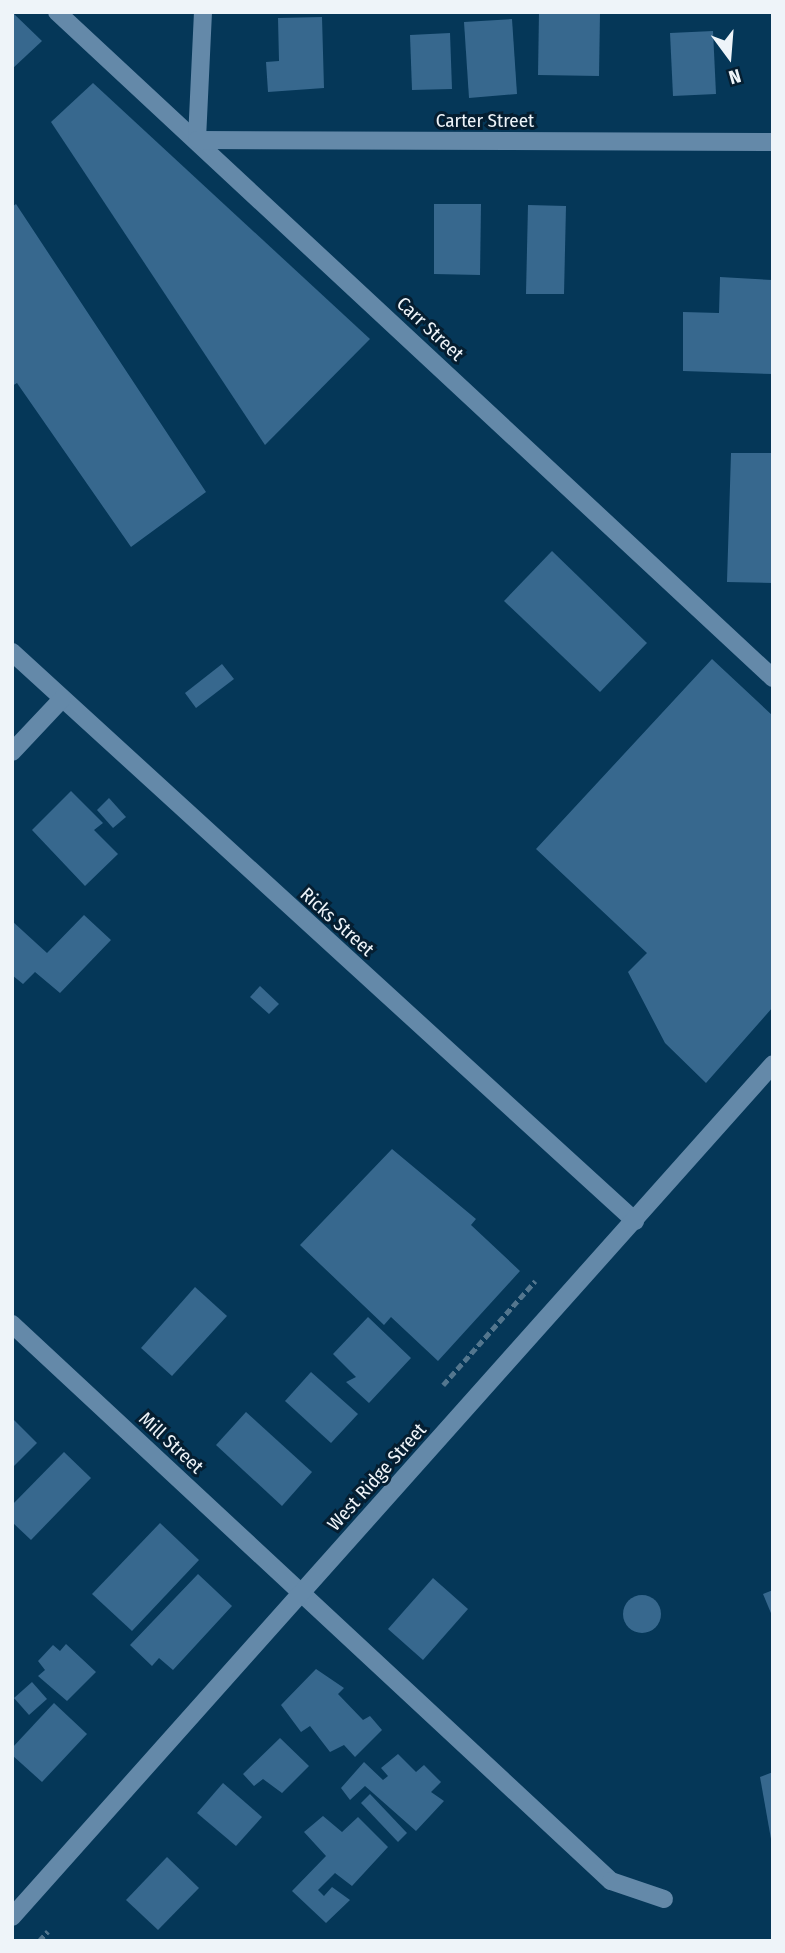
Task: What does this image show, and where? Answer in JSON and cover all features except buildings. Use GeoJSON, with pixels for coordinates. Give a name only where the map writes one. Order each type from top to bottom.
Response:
{"type":"FeatureCollection","features":[{"type":"Feature","properties":{"kind":"street","name":"Carr Street"},"geometry":{"type":"LineString","coordinates":[[57,12],[773,678]]}},
{"type":"Feature","properties":{"kind":"street"},"geometry":{"type":"LineString","coordinates":[[197,140],[203,12]]}},
{"type":"Feature","properties":{"kind":"street","name":"Carter Street"},"geometry":{"type":"LineString","coordinates":[[197,140],[773,142]]}},
{"type":"Feature","properties":{"kind":"street","name":"Ricks Street"},"geometry":{"type":"LineString","coordinates":[[12,652],[635,1221]]}},
{"type":"Feature","properties":{"kind":"street"},"geometry":{"type":"LineString","coordinates":[[12,752],[62,699]]}},
{"type":"Feature","properties":{"kind":"street","name":"West Ridge Street"},"geometry":{"type":"LineString","coordinates":[[12,1917],[773,1064]]}},
{"type":"Feature","properties":{"kind":"street","name":"Mill Street"},"geometry":{"type":"LineString","coordinates":[[12,1324],[611,1881],[664,1899]]}},
{"type":"Feature","properties":{"kind":"path"},"geometry":{"type":"LineString","coordinates":[[443,1385],[535,1281]]}},
{"type":"Feature","properties":{"kind":"path"},"geometry":{"type":"LineString","coordinates":[[39,1941],[48,1931]]}}]}
